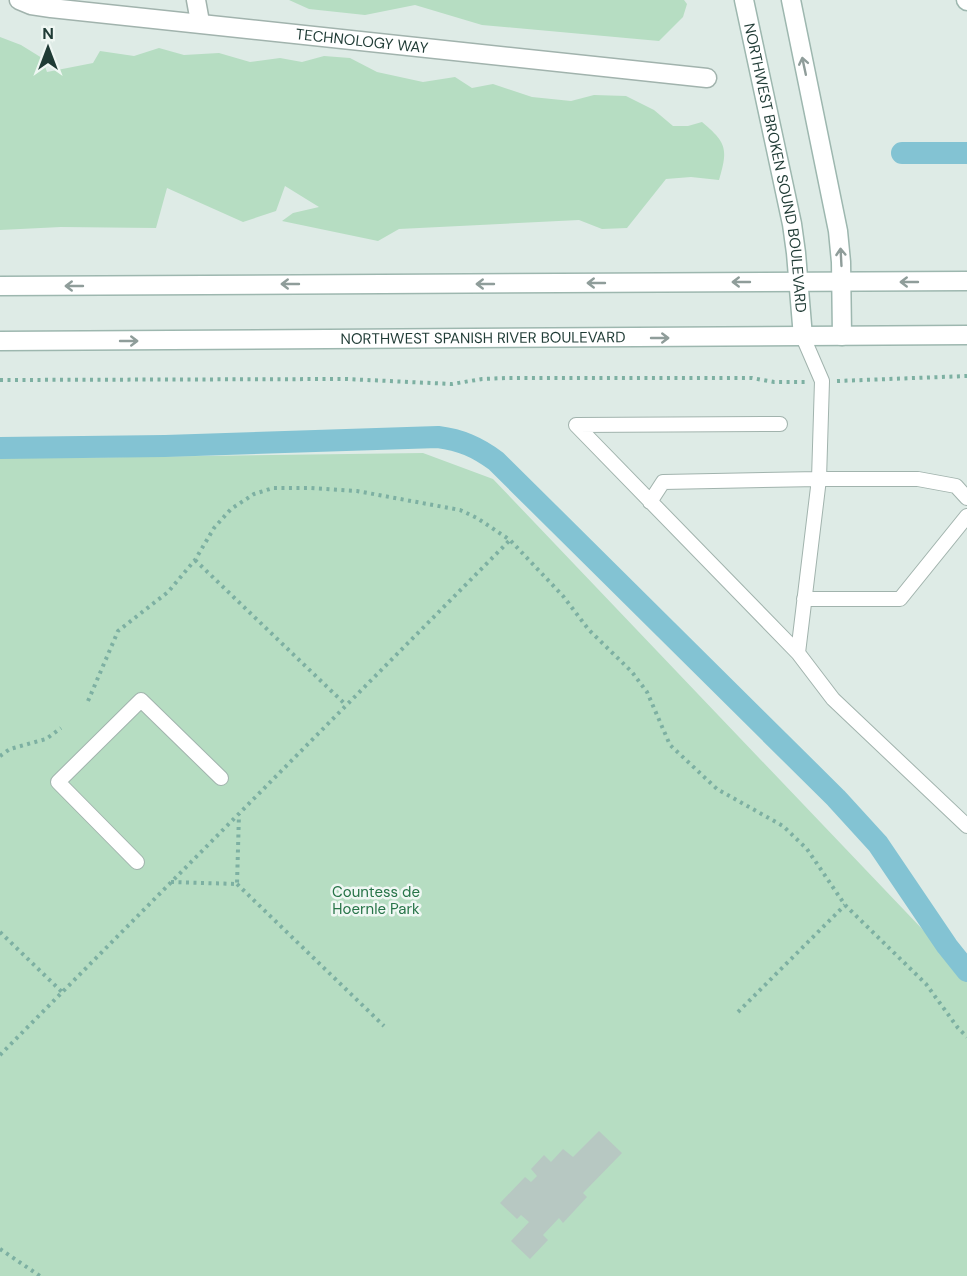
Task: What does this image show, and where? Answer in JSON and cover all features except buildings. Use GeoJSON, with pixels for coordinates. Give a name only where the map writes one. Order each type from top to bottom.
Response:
{"type":"FeatureCollection","features":[{"type":"Feature","properties":{"kind":"main road","name":"TECHNOLOGY WAY"},"geometry":{"type":"LineString","coordinates":[[19,0],[31,5],[51,8],[200,22],[707,78]]}},
{"type":"Feature","properties":{"kind":"main road"},"geometry":{"type":"LineString","coordinates":[[196,0],[200,22]]}},
{"type":"Feature","properties":{"kind":"main road","name":"NORTHWEST BROKEN SOUND BOULEVARD"},"geometry":{"type":"LineString","coordinates":[[744,0],[792,224],[803,337]]}},
{"type":"Feature","properties":{"kind":"main road"},"geometry":{"type":"LineString","coordinates":[[791,0],[835,214],[842,282],[842,336]]}},
{"type":"Feature","properties":{"kind":"main road"},"geometry":{"type":"LineString","coordinates":[[0,286],[967,281]]}},
{"type":"Feature","properties":{"kind":"main road","name":"NORTHWEST SPANISH RIVER BOULEVARD"},"geometry":{"type":"LineString","coordinates":[[0,341],[967,335]]}},
{"type":"Feature","properties":{"kind":"lane"},"geometry":{"type":"LineString","coordinates":[[798,653],[819,479],[822,381],[803,337]]}},
{"type":"Feature","properties":{"kind":"lane"},"geometry":{"type":"LineString","coordinates":[[780,424],[576,425],[798,653],[833,699],[967,826]]}},
{"type":"Feature","properties":{"kind":"lane"},"geometry":{"type":"LineString","coordinates":[[650,502],[663,482],[819,479],[918,479],[956,486],[967,498]]}},
{"type":"Feature","properties":{"kind":"lane"},"geometry":{"type":"LineString","coordinates":[[804,598],[900,599],[967,516]]}},
{"type":"Feature","properties":{"kind":"lane"},"geometry":{"type":"LineString","coordinates":[[137,862],[58,782],[141,700],[221,778]]}},
{"type":"Feature","properties":{"kind":"path"},"geometry":{"type":"LineString","coordinates":[[0,380],[346,379],[452,384],[506,378],[752,378],[774,382],[967,376]]}},
{"type":"Feature","properties":{"kind":"path"},"geometry":{"type":"LineString","coordinates":[[88,701],[118,631],[168,592],[195,560],[214,528],[231,510],[254,494],[273,489],[310,488],[357,491],[460,510],[477,518],[510,540],[563,596],[589,630],[632,672],[647,692],[670,745],[717,789],[783,826],[807,849],[845,905],[926,984],[967,1037]]}},
{"type":"Feature","properties":{"kind":"path"},"geometry":{"type":"LineString","coordinates":[[0,1055],[510,540]]}},
{"type":"Feature","properties":{"kind":"path"},"geometry":{"type":"LineString","coordinates":[[195,560],[346,705]]}},
{"type":"Feature","properties":{"kind":"path"},"geometry":{"type":"LineString","coordinates":[[0,756],[10,750],[46,739],[61,728]]}},
{"type":"Feature","properties":{"kind":"path"},"geometry":{"type":"LineString","coordinates":[[237,884],[239,813]]}},
{"type":"Feature","properties":{"kind":"path"},"geometry":{"type":"LineString","coordinates":[[170,882],[237,884],[384,1026]]}},
{"type":"Feature","properties":{"kind":"path"},"geometry":{"type":"LineString","coordinates":[[738,1012],[845,905]]}},
{"type":"Feature","properties":{"kind":"path"},"geometry":{"type":"LineString","coordinates":[[0,932],[62,992]]}},
{"type":"Feature","properties":{"kind":"path"},"geometry":{"type":"LineString","coordinates":[[0,1249],[40,1276]]}},
{"type":"Feature","properties":{"kind":"green space"},"geometry":{"type":"Polygon","coordinates":[[[289,0],[684,0],[687,4],[683,17],[659,41],[482,25],[415,5],[365,15],[309,9],[289,0]]]}},
{"type":"Feature","properties":{"kind":"green space"},"geometry":{"type":"Polygon","coordinates":[[[0,37],[21,45],[42,58],[47,72],[93,63],[100,51],[134,56],[159,48],[184,55],[219,53],[250,62],[280,58],[302,62],[324,56],[350,58],[377,72],[423,82],[455,77],[472,88],[493,84],[532,97],[571,101],[594,95],[626,96],[654,110],[673,126],[688,126],[702,122],[721,141],[724,161],[719,180],[691,177],[666,179],[627,228],[602,229],[579,220],[399,229],[378,241],[282,221],[293,213],[319,207],[285,186],[276,211],[243,222],[167,188],[156,228],[61,227],[0,230],[0,37]]]}},
{"type":"Feature","properties":{"kind":"green space","name":"Countess de Hoernle Park"},"geometry":{"type":"Polygon","coordinates":[[[423,453],[493,479],[967,976],[967,1276],[0,1276],[0,456],[56,458],[423,453]]]}},
{"type":"Feature","properties":{"kind":"waterway"},"geometry":{"type":"LineString","coordinates":[[902,153],[967,153]]}},
{"type":"Feature","properties":{"kind":"waterway"},"geometry":{"type":"LineString","coordinates":[[0,448],[165,446],[438,437],[475,448],[496,461],[836,798],[878,844],[947,946],[967,971]]}}]}
